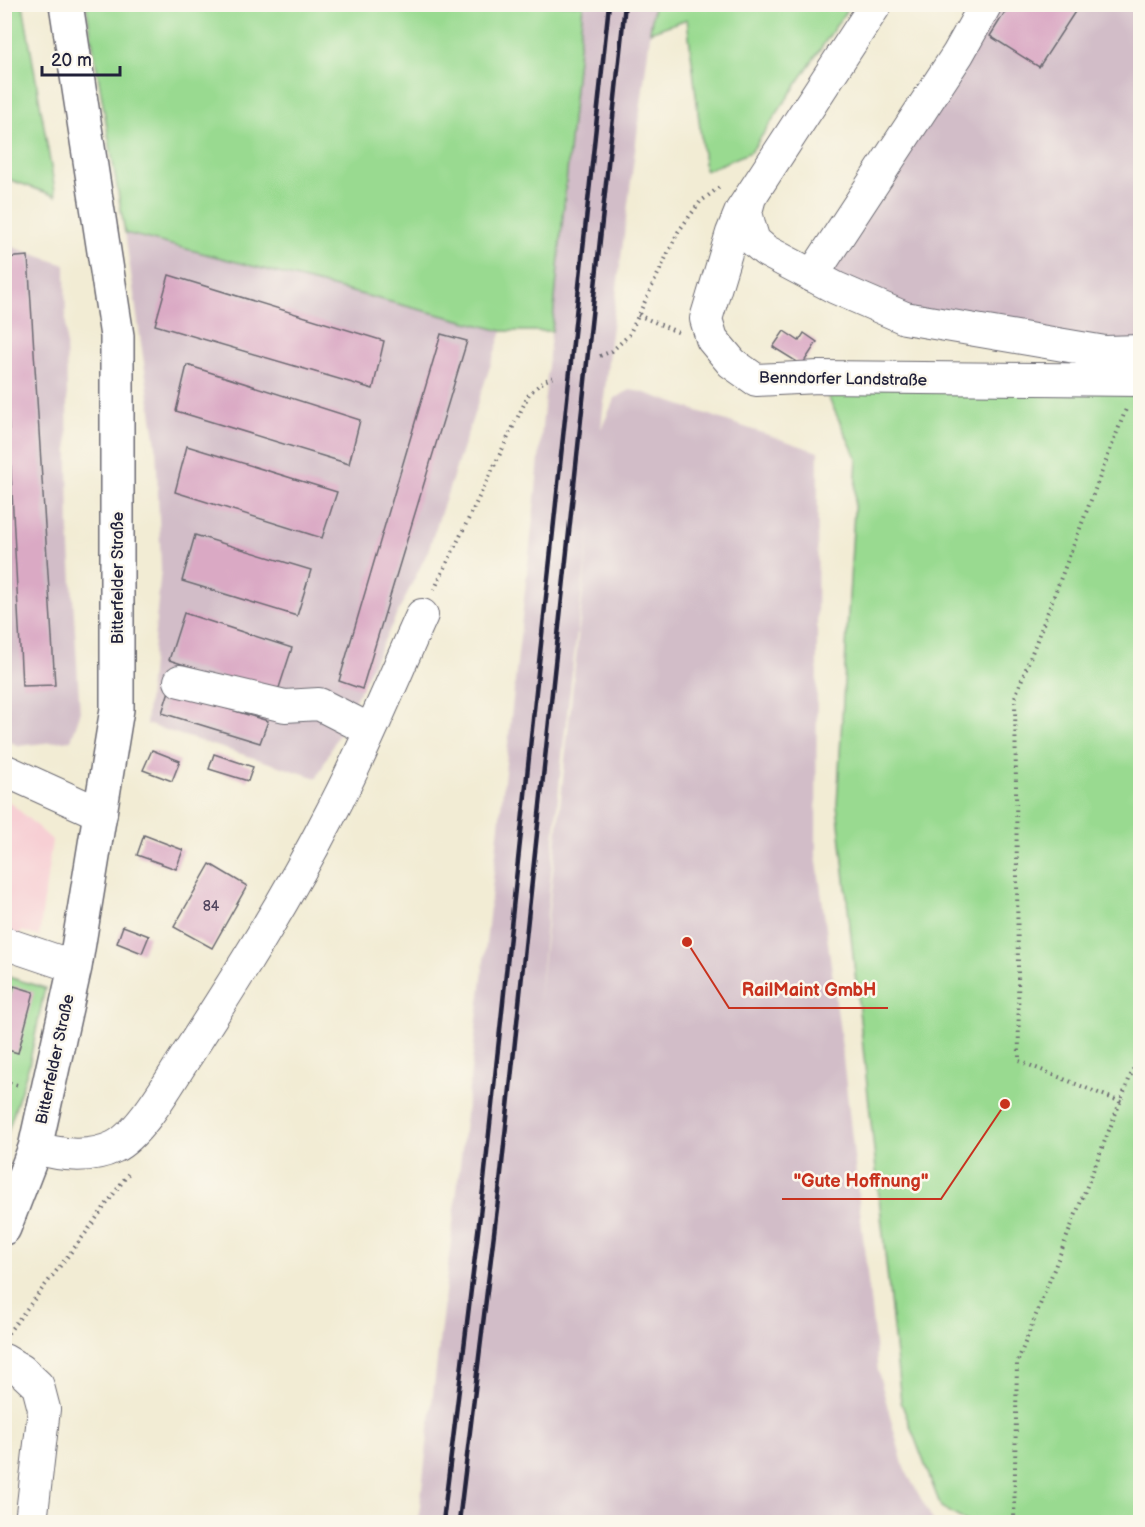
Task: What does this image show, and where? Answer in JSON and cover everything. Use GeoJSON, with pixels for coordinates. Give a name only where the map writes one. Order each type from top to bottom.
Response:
{"type":"FeatureCollection","features":[{"type":"Feature","properties":{"kind":"main road","name":"Bitterfelder Straße"},"geometry":{"type":"LineString","coordinates":[[4,1228],[34,1148],[75,967],[117,709],[117,336],[66,4]]}},
{"type":"Feature","properties":{"kind":"street","name":"Benndorfer Landstraße"},"geometry":{"type":"LineString","coordinates":[[876,4],[741,211],[706,319],[712,339],[732,363],[756,380],[1139,370]]}},
{"type":"Feature","properties":{"kind":"street"},"geometry":{"type":"LineString","coordinates":[[812,276],[958,54],[986,4]]}},
{"type":"Feature","properties":{"kind":"street"},"geometry":{"type":"LineString","coordinates":[[750,197],[746,212],[754,241],[766,251],[812,276],[905,318],[1105,352],[1139,370]]}},
{"type":"Feature","properties":{"kind":"street"},"geometry":{"type":"LineString","coordinates":[[34,1148],[57,1154],[85,1155],[115,1147],[132,1133],[152,1109],[249,958],[332,813],[422,615]]}},
{"type":"Feature","properties":{"kind":"street"},"geometry":{"type":"LineString","coordinates":[[180,681],[285,706],[319,704],[370,730]]}},
{"type":"Feature","properties":{"kind":"street"},"geometry":{"type":"LineString","coordinates":[[4,770],[101,814]]}},
{"type":"Feature","properties":{"kind":"street"},"geometry":{"type":"LineString","coordinates":[[4,943],[75,967]]}},
{"type":"Feature","properties":{"kind":"street"},"geometry":{"type":"LineString","coordinates":[[4,1360],[21,1370],[38,1386],[44,1409],[31,1522]]}},
{"type":"Feature","properties":{"kind":"path"},"geometry":{"type":"LineString","coordinates":[[600,356],[612,351],[629,335],[678,232],[700,202],[729,180],[767,168]]}},
{"type":"Feature","properties":{"kind":"path"},"geometry":{"type":"LineString","coordinates":[[638,315],[682,334]]}},
{"type":"Feature","properties":{"kind":"path"},"geometry":{"type":"LineString","coordinates":[[1121,1102],[1018,1061],[1015,697],[1139,370]]}},
{"type":"Feature","properties":{"kind":"path"},"geometry":{"type":"LineString","coordinates":[[422,615],[529,394],[544,381],[557,376]]}},
{"type":"Feature","properties":{"kind":"path"},"geometry":{"type":"LineString","coordinates":[[1014,1522],[1017,1363],[1140,1052]]}},
{"type":"Feature","properties":{"kind":"path"},"geometry":{"type":"LineString","coordinates":[[4,1337],[85,1234],[134,1166],[132,1133]]}},
{"type":"Feature","properties":{"kind":"shaded area"},"geometry":{"type":"Polygon","coordinates":[[[583,5],[654,5],[610,342],[601,429],[615,398],[630,390],[642,392],[818,452],[816,854],[840,1031],[878,1371],[904,1468],[934,1522],[418,1522],[534,510],[583,5]],[[591,517],[562,756],[538,1012],[591,517]]]}},
{"type":"Feature","properties":{"kind":"shaded area"},"geometry":{"type":"Polygon","coordinates":[[[987,5],[1140,5],[1140,351],[905,318],[812,276],[987,5]]]}},
{"type":"Feature","properties":{"kind":"shaded area"},"geometry":{"type":"Polygon","coordinates":[[[125,233],[502,331],[428,551],[317,778],[146,724],[161,569],[156,445],[125,233]]]}},
{"type":"Feature","properties":{"kind":"shaded area"},"geometry":{"type":"Polygon","coordinates":[[[4,244],[65,265],[69,531],[80,714],[71,740],[19,746],[4,739],[4,244]]]}},
{"type":"Feature","properties":{"kind":"shaded area"},"geometry":{"type":"Polygon","coordinates":[[[5,800],[52,840],[39,937],[22,931],[14,946],[9,977],[5,976],[5,800]]]}},
{"type":"Feature","properties":{"kind":"green space"},"geometry":{"type":"Polygon","coordinates":[[[5,4],[23,5],[56,196],[5,178],[5,4]]]}},
{"type":"Feature","properties":{"kind":"green space"},"geometry":{"type":"Polygon","coordinates":[[[654,4],[850,5],[751,152],[705,171],[687,19],[650,32],[654,4]]]}},
{"type":"Feature","properties":{"kind":"green space"},"geometry":{"type":"Polygon","coordinates":[[[86,5],[583,5],[552,331],[502,331],[125,233],[86,5]]]}},
{"type":"Feature","properties":{"kind":"green space"},"geometry":{"type":"Polygon","coordinates":[[[819,377],[1140,380],[1140,1522],[967,1522],[941,1507],[901,1402],[837,805],[857,459],[819,377]]]}},
{"type":"Feature","properties":{"kind":"green space"},"geometry":{"type":"Polygon","coordinates":[[[5,976],[45,988],[29,1065],[5,1140],[5,976]]]}},
{"type":"Feature","properties":{"kind":"building"},"geometry":{"type":"Polygon","coordinates":[[[1010,4],[1080,4],[1039,67],[990,36],[1010,4]]]}},
{"type":"Feature","properties":{"kind":"building"},"geometry":{"type":"Polygon","coordinates":[[[28,256],[55,685],[22,686],[4,338],[4,258],[28,256]]]}},
{"type":"Feature","properties":{"kind":"building"},"geometry":{"type":"Polygon","coordinates":[[[169,275],[384,341],[373,389],[155,325],[169,275]]]}},
{"type":"Feature","properties":{"kind":"building"},"geometry":{"type":"Polygon","coordinates":[[[784,331],[799,341],[804,333],[817,342],[802,365],[773,347],[784,331]]]}},
{"type":"Feature","properties":{"kind":"building"},"geometry":{"type":"Polygon","coordinates":[[[441,334],[467,341],[362,689],[339,681],[441,334]]]}},
{"type":"Feature","properties":{"kind":"building"},"geometry":{"type":"Polygon","coordinates":[[[187,365],[360,420],[349,464],[176,411],[187,365]]]}},
{"type":"Feature","properties":{"kind":"building"},"geometry":{"type":"Polygon","coordinates":[[[187,446],[337,492],[322,538],[175,492],[187,446]]]}},
{"type":"Feature","properties":{"kind":"building"},"geometry":{"type":"Polygon","coordinates":[[[195,535],[311,570],[297,616],[182,581],[195,535]]]}},
{"type":"Feature","properties":{"kind":"building"},"geometry":{"type":"Polygon","coordinates":[[[184,613],[292,648],[277,694],[169,660],[184,613]]]}},
{"type":"Feature","properties":{"kind":"building"},"geometry":{"type":"Polygon","coordinates":[[[169,691],[268,721],[260,743],[162,713],[169,691]]]}},
{"type":"Feature","properties":{"kind":"building"},"geometry":{"type":"Polygon","coordinates":[[[152,750],[180,761],[172,781],[143,770],[152,750]]]}},
{"type":"Feature","properties":{"kind":"building"},"geometry":{"type":"Polygon","coordinates":[[[214,754],[253,767],[248,781],[209,769],[214,754]]]}},
{"type":"Feature","properties":{"kind":"building"},"geometry":{"type":"Polygon","coordinates":[[[144,835],[183,850],[176,869],[137,855],[144,835]]]}},
{"type":"Feature","properties":{"kind":"building"},"geometry":{"type":"Polygon","coordinates":[[[210,864],[247,886],[212,948],[174,927],[210,864]]]}},
{"type":"Feature","properties":{"kind":"building"},"geometry":{"type":"Polygon","coordinates":[[[123,926],[149,936],[142,953],[117,943],[123,926]]]}},
{"type":"Feature","properties":{"kind":"building"},"geometry":{"type":"Polygon","coordinates":[[[14,986],[34,992],[18,1053],[4,1049],[4,1019],[14,986]]]}},
{"type":"Feature","properties":{"kind":"railway"},"geometry":{"type":"LineString","coordinates":[[443,1522],[483,1190],[609,4]]}},
{"type":"Feature","properties":{"kind":"railway"},"geometry":{"type":"LineString","coordinates":[[459,1522],[499,1192],[625,4]]}},
{"type":"Feature","properties":{"kind":"place","name":"RailMaint GmbH"},"geometry":{"type":"Point","coordinates":[687,942]}},
{"type":"Feature","properties":{"kind":"place","name":"\"Gute Hoffnung\""},"geometry":{"type":"Point","coordinates":[1005,1104]}}]}
